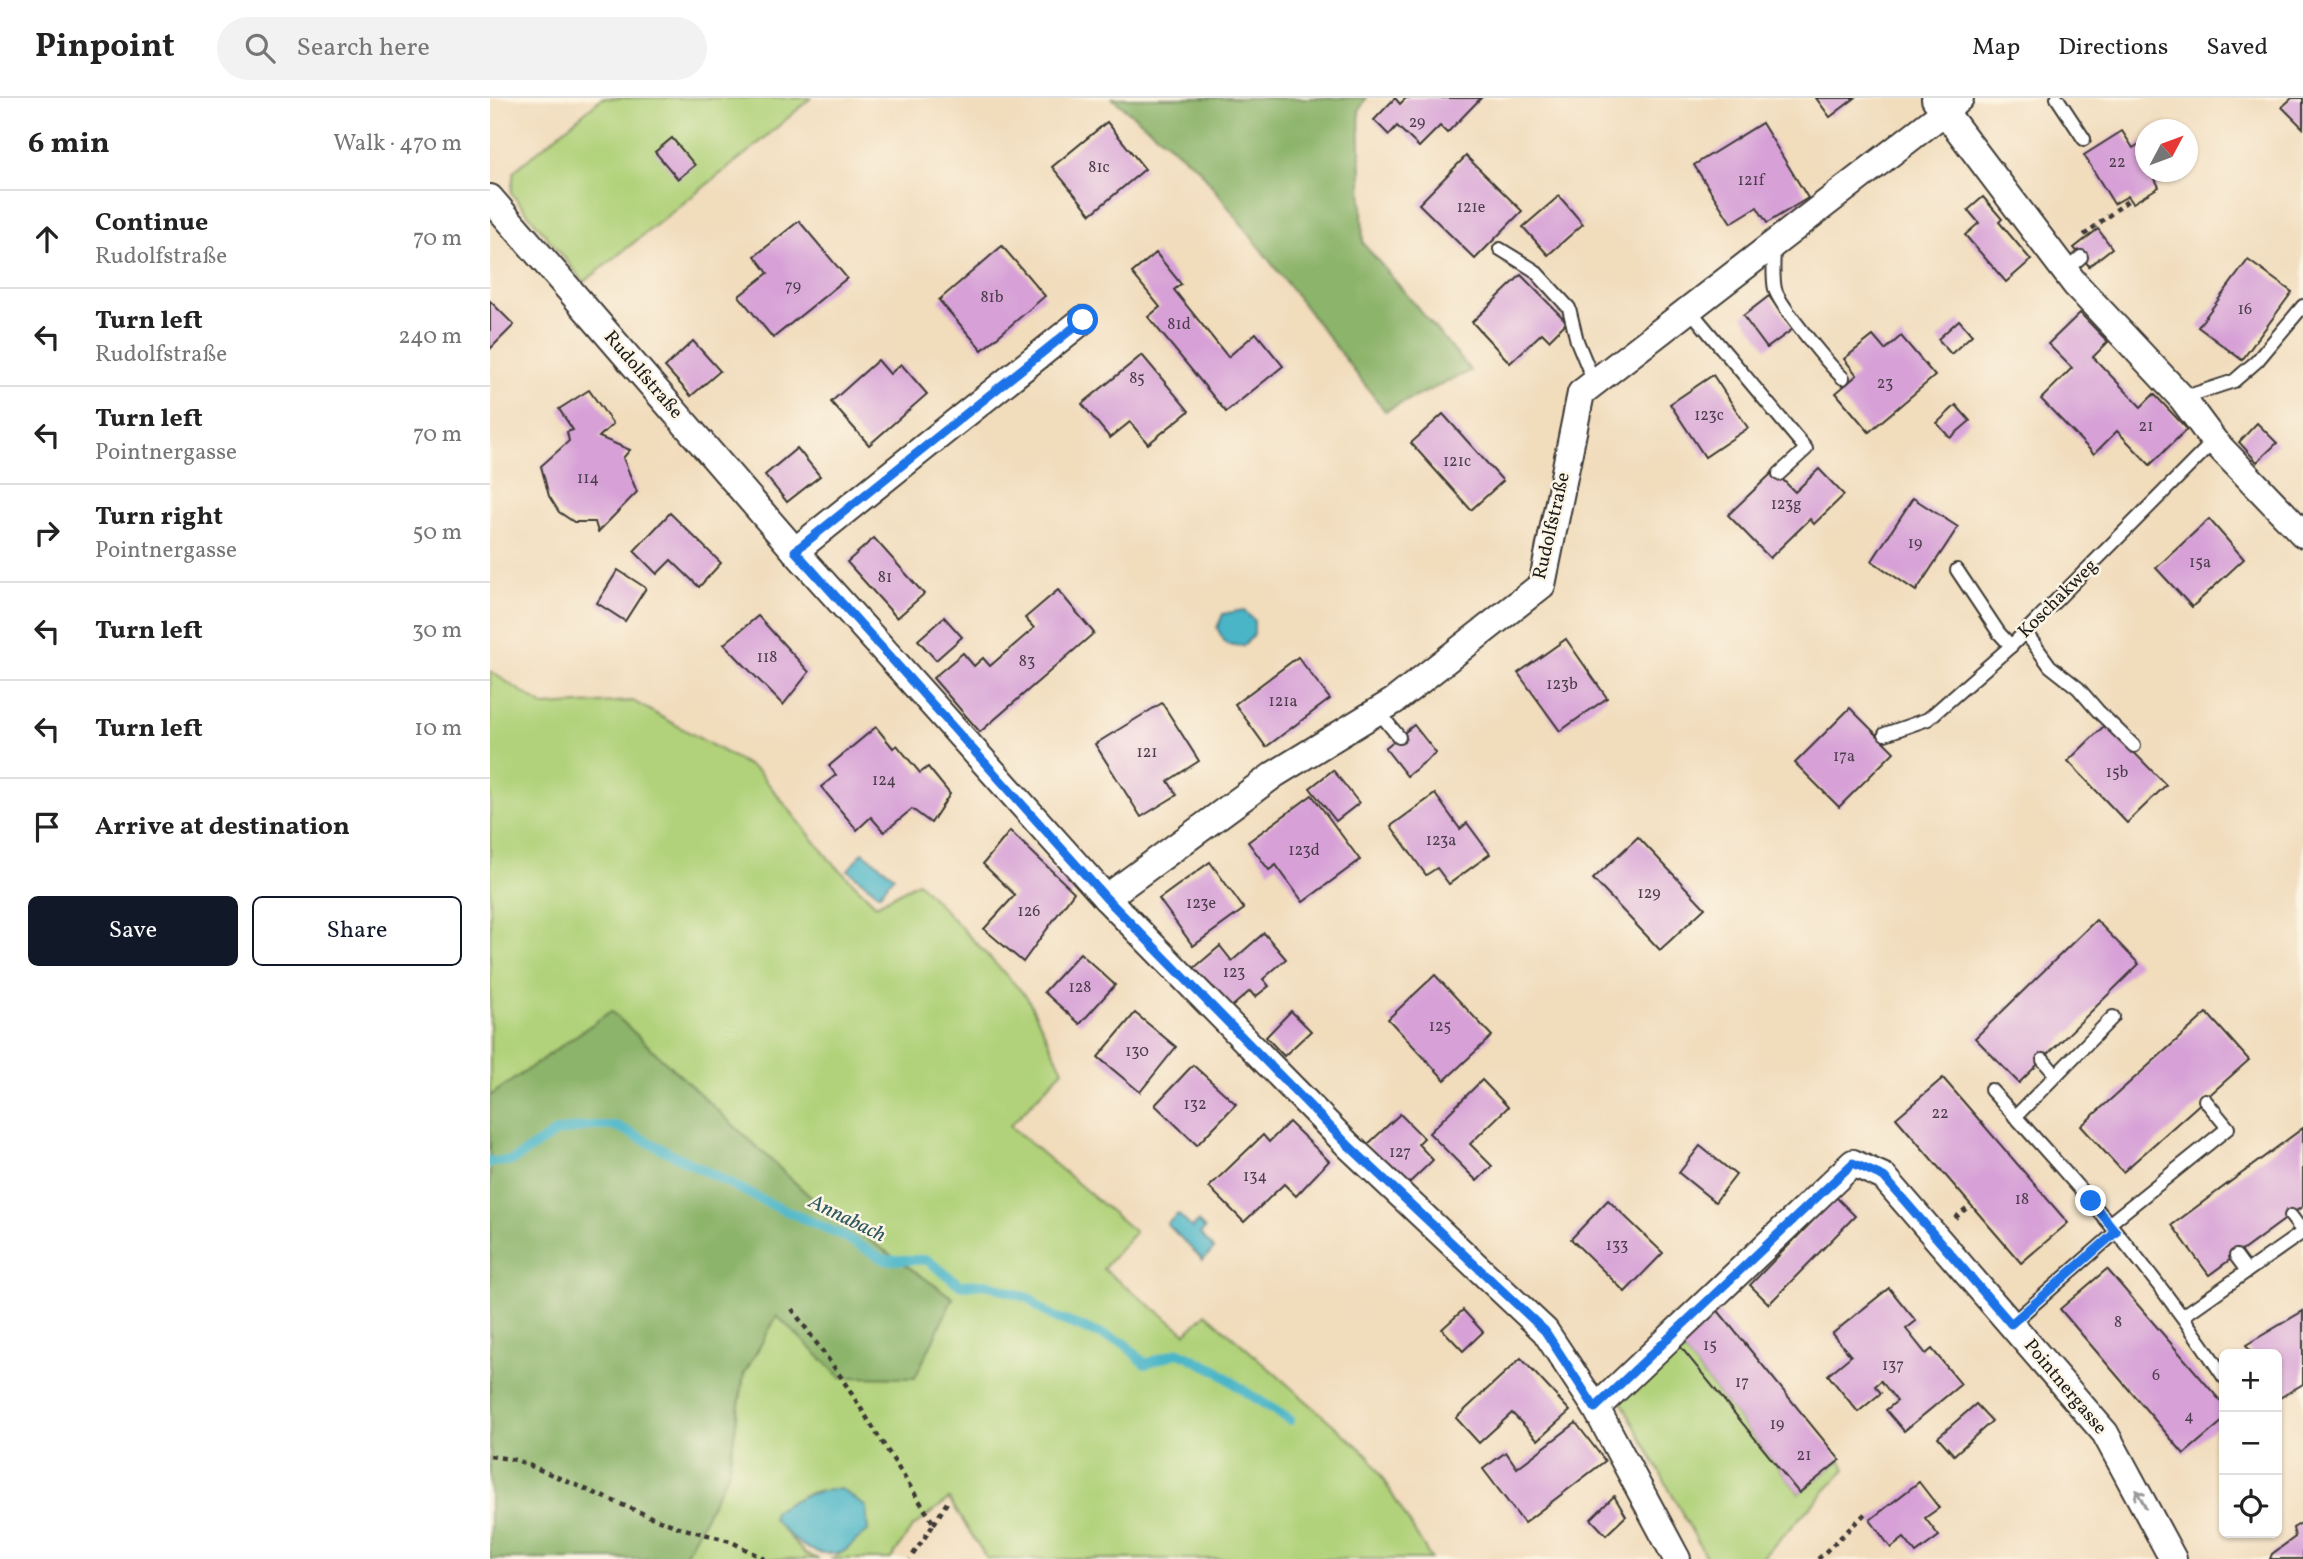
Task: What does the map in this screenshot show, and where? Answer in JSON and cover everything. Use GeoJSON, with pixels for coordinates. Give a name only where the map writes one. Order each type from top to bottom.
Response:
{"type":"FeatureCollection","features":[{"type":"Feature","properties":{"kind":"street","name":"Rudolfstraße"},"geometry":{"type":"LineString","coordinates":[[1106,898],[1275,774],[1394,701],[1542,585],[1581,393],[1774,244],[1946,103]]}},
{"type":"Feature","properties":{"kind":"street"},"geometry":{"type":"LineString","coordinates":[[1946,103],[2068,263],[2182,398],[2214,442],[2303,534]]}},
{"type":"Feature","properties":{"kind":"street","name":"Rudolfstraße"},"geometry":{"type":"LineString","coordinates":[[490,198],[795,551],[1106,898],[1349,1146],[1545,1331],[1595,1408],[1677,1559]]}},
{"type":"Feature","properties":{"kind":"street"},"geometry":{"type":"LineString","coordinates":[[795,551],[1083,320]]}},
{"type":"Feature","properties":{"kind":"street","name":"Pointnergasse"},"geometry":{"type":"LineString","coordinates":[[1595,1408],[1853,1163],[1884,1177],[2105,1433],[2173,1559]]}},
{"type":"Feature","properties":{"kind":"lane"},"geometry":{"type":"LineString","coordinates":[[2057,98],[2084,139]]}},
{"type":"Feature","properties":{"kind":"lane"},"geometry":{"type":"LineString","coordinates":[[1774,244],[1775,290],[1784,306],[1828,363],[1843,377]]}},
{"type":"Feature","properties":{"kind":"lane"},"geometry":{"type":"LineString","coordinates":[[1500,249],[1534,270],[1569,308],[1577,341],[1594,382]]}},
{"type":"Feature","properties":{"kind":"lane"},"geometry":{"type":"LineString","coordinates":[[2182,398],[2234,381],[2257,361],[2303,306]]}},
{"type":"Feature","properties":{"kind":"lane"},"geometry":{"type":"LineString","coordinates":[[1689,309],[1806,449],[1779,474]]}},
{"type":"Feature","properties":{"kind":"lane","name":"Koschakweg"},"geometry":{"type":"LineString","coordinates":[[1885,734],[1928,719],[2026,633],[2214,442]]}},
{"type":"Feature","properties":{"kind":"lane"},"geometry":{"type":"LineString","coordinates":[[1957,570],[1999,633],[2011,646]]}},
{"type":"Feature","properties":{"kind":"lane"},"geometry":{"type":"LineString","coordinates":[[2026,633],[2050,666],[2078,688],[2134,746]]}},
{"type":"Feature","properties":{"kind":"lane"},"geometry":{"type":"LineString","coordinates":[[1378,711],[1399,737]]}},
{"type":"Feature","properties":{"kind":"lane"},"geometry":{"type":"LineString","coordinates":[[2015,1116],[2113,1017]]}},
{"type":"Feature","properties":{"kind":"lane"},"geometry":{"type":"LineString","coordinates":[[2043,1060],[2056,1075]]}},
{"type":"Feature","properties":{"kind":"lane"},"geometry":{"type":"LineString","coordinates":[[1991,1090],[2113,1228],[2183,1315],[2219,1369]]}},
{"type":"Feature","properties":{"kind":"lane"},"geometry":{"type":"LineString","coordinates":[[2011,1324],[2113,1228],[2228,1128],[2205,1100]]}},
{"type":"Feature","properties":{"kind":"lane"},"geometry":{"type":"LineString","coordinates":[[2183,1315],[2303,1232],[2291,1216]]}},
{"type":"Feature","properties":{"kind":"lane"},"geometry":{"type":"LineString","coordinates":[[2236,1256],[2247,1271]]}},
{"type":"Feature","properties":{"kind":"path"},"geometry":{"type":"LineString","coordinates":[[2068,263],[2072,245],[2130,199]]}},
{"type":"Feature","properties":{"kind":"path"},"geometry":{"type":"LineString","coordinates":[[792,1309],[841,1377],[934,1524]]}},
{"type":"Feature","properties":{"kind":"path"},"geometry":{"type":"LineString","coordinates":[[490,1456],[517,1460],[652,1517],[730,1541],[764,1559]]}},
{"type":"Feature","properties":{"kind":"path"},"geometry":{"type":"LineString","coordinates":[[910,1559],[949,1499]]}},
{"type":"Feature","properties":{"kind":"path"},"geometry":{"type":"LineString","coordinates":[[1818,1559],[1868,1511]]}},
{"type":"Feature","properties":{"kind":"green space"},"geometry":{"type":"Polygon","coordinates":[[[602,98],[811,98],[753,148],[584,282],[511,193],[514,171],[602,98]]]}},
{"type":"Feature","properties":{"kind":"green space"},"geometry":{"type":"Polygon","coordinates":[[[1112,98],[1366,98],[1359,111],[1363,243],[1471,371],[1385,411],[1199,169],[1112,98]]]}},
{"type":"Feature","properties":{"kind":"green space"},"geometry":{"type":"Polygon","coordinates":[[[490,671],[544,706],[633,701],[758,771],[830,860],[876,905],[918,882],[1027,997],[1063,1070],[1010,1126],[1135,1232],[1103,1269],[1186,1333],[1206,1313],[1369,1456],[1431,1559],[987,1559],[949,1499],[912,1528],[891,1559],[832,1559],[860,1536],[820,1490],[774,1511],[773,1519],[805,1554],[819,1559],[683,1559],[728,1473],[744,1374],[777,1315],[841,1377],[953,1298],[819,1205],[611,1012],[490,1096],[490,671]]]}},
{"type":"Feature","properties":{"kind":"green space"},"geometry":{"type":"Polygon","coordinates":[[[611,1011],[819,1205],[953,1298],[915,1378],[841,1377],[777,1316],[744,1374],[728,1473],[683,1559],[490,1559],[490,1096],[611,1011]]]}},
{"type":"Feature","properties":{"kind":"green space"},"geometry":{"type":"Polygon","coordinates":[[[1675,1340],[1799,1493],[1840,1460],[1846,1469],[1761,1559],[1707,1559],[1621,1401],[1675,1340]]]}},
{"type":"Feature","properties":{"kind":"water"},"geometry":{"type":"Polygon","coordinates":[[[1243,610],[1254,620],[1254,635],[1243,646],[1226,644],[1217,628],[1223,614],[1243,610]]]}},
{"type":"Feature","properties":{"kind":"water"},"geometry":{"type":"Polygon","coordinates":[[[863,852],[894,876],[879,894],[848,870],[863,852]]]}},
{"type":"Feature","properties":{"kind":"water"},"geometry":{"type":"Polygon","coordinates":[[[1178,1214],[1192,1228],[1198,1222],[1205,1229],[1200,1234],[1214,1249],[1203,1260],[1167,1224],[1178,1214]]]}},
{"type":"Feature","properties":{"kind":"water"},"geometry":{"type":"Polygon","coordinates":[[[841,1489],[866,1507],[868,1531],[843,1552],[821,1553],[812,1550],[796,1541],[773,1519],[774,1511],[799,1498],[841,1489]]]}},
{"type":"Feature","properties":{"kind":"building"},"geometry":{"type":"Polygon","coordinates":[[[1395,98],[1400,104],[1406,98],[1481,98],[1447,133],[1440,126],[1419,147],[1397,126],[1389,135],[1374,120],[1395,98]]]}},
{"type":"Feature","properties":{"kind":"building"},"geometry":{"type":"Polygon","coordinates":[[[1816,98],[1855,98],[1830,117],[1816,98]]]}},
{"type":"Feature","properties":{"kind":"building"},"geometry":{"type":"Polygon","coordinates":[[[2292,98],[2303,98],[2303,128],[2282,107],[2292,98]]]}},
{"type":"Feature","properties":{"kind":"building"},"geometry":{"type":"Polygon","coordinates":[[[1107,122],[1145,169],[1091,214],[1052,167],[1107,122]]]}},
{"type":"Feature","properties":{"kind":"building"},"geometry":{"type":"Polygon","coordinates":[[[1762,123],[1808,198],[1767,223],[1757,207],[1731,223],[1694,165],[1762,123]]]}},
{"type":"Feature","properties":{"kind":"building"},"geometry":{"type":"Polygon","coordinates":[[[2122,131],[2133,148],[2135,147],[2135,182],[2156,182],[2159,187],[2133,203],[2128,196],[2114,204],[2084,155],[2122,131]]]}},
{"type":"Feature","properties":{"kind":"building"},"geometry":{"type":"Polygon","coordinates":[[[672,138],[695,165],[678,179],[655,152],[672,138]]]}},
{"type":"Feature","properties":{"kind":"building"},"geometry":{"type":"Polygon","coordinates":[[[1466,156],[1522,211],[1475,259],[1419,204],[1466,156]]]}},
{"type":"Feature","properties":{"kind":"building"},"geometry":{"type":"Polygon","coordinates":[[[1559,196],[1583,224],[1548,255],[1523,227],[1559,196]]]}},
{"type":"Feature","properties":{"kind":"building"},"geometry":{"type":"Polygon","coordinates":[[[1983,197],[2002,219],[1999,222],[2031,260],[2006,282],[1965,235],[1979,223],[1968,210],[1983,197]]]}},
{"type":"Feature","properties":{"kind":"building"},"geometry":{"type":"Polygon","coordinates":[[[799,221],[847,278],[773,338],[739,296],[768,273],[755,256],[799,221]]]}},
{"type":"Feature","properties":{"kind":"building"},"geometry":{"type":"Polygon","coordinates":[[[2098,229],[2112,248],[2089,266],[2074,248],[2098,229]]]}},
{"type":"Feature","properties":{"kind":"building"},"geometry":{"type":"Polygon","coordinates":[[[1002,246],[1045,296],[982,350],[939,300],[1002,246]]]}},
{"type":"Feature","properties":{"kind":"building"},"geometry":{"type":"Polygon","coordinates":[[[1156,253],[1181,284],[1174,290],[1228,357],[1256,333],[1283,366],[1226,412],[1148,317],[1160,307],[1132,273],[1156,253]]]}},
{"type":"Feature","properties":{"kind":"building"},"geometry":{"type":"Polygon","coordinates":[[[2248,260],[2292,292],[2242,360],[2198,327],[2248,260]]]}},
{"type":"Feature","properties":{"kind":"building"},"geometry":{"type":"Polygon","coordinates":[[[1521,275],[1567,322],[1549,340],[1542,333],[1510,363],[1472,322],[1521,275]]]}},
{"type":"Feature","properties":{"kind":"building"},"geometry":{"type":"Polygon","coordinates":[[[1769,296],[1793,329],[1767,348],[1743,316],[1769,296]]]}},
{"type":"Feature","properties":{"kind":"building"},"geometry":{"type":"Polygon","coordinates":[[[490,301],[514,325],[490,349],[490,301]]]}},
{"type":"Feature","properties":{"kind":"building"},"geometry":{"type":"Polygon","coordinates":[[[2080,313],[2108,342],[2093,357],[2141,407],[2154,394],[2187,429],[2150,465],[2117,431],[2094,454],[2041,399],[2072,368],[2048,344],[2080,313]]]}},
{"type":"Feature","properties":{"kind":"building"},"geometry":{"type":"Polygon","coordinates":[[[1959,320],[1972,335],[1951,354],[1938,339],[1959,320]]]}},
{"type":"Feature","properties":{"kind":"building"},"geometry":{"type":"Polygon","coordinates":[[[1873,336],[1885,350],[1901,336],[1935,376],[1869,432],[1836,393],[1857,375],[1844,359],[1873,336]]]}},
{"type":"Feature","properties":{"kind":"building"},"geometry":{"type":"Polygon","coordinates":[[[693,341],[720,371],[691,396],[665,367],[693,341]]]}},
{"type":"Feature","properties":{"kind":"building"},"geometry":{"type":"Polygon","coordinates":[[[1142,355],[1189,411],[1148,444],[1130,422],[1110,438],[1082,404],[1142,355]]]}},
{"type":"Feature","properties":{"kind":"building"},"geometry":{"type":"Polygon","coordinates":[[[878,360],[890,374],[901,364],[927,394],[869,445],[831,402],[878,360]]]}},
{"type":"Feature","properties":{"kind":"building"},"geometry":{"type":"Polygon","coordinates":[[[1713,375],[1748,428],[1705,457],[1670,404],[1713,375]]]}},
{"type":"Feature","properties":{"kind":"building"},"geometry":{"type":"Polygon","coordinates":[[[589,390],[613,424],[599,437],[630,450],[623,458],[637,492],[598,532],[595,522],[574,522],[559,512],[549,496],[541,466],[569,441],[567,432],[573,430],[559,409],[589,390]]]}},
{"type":"Feature","properties":{"kind":"building"},"geometry":{"type":"Polygon","coordinates":[[[1956,405],[1970,421],[1950,438],[1937,423],[1956,405]]]}},
{"type":"Feature","properties":{"kind":"building"},"geometry":{"type":"Polygon","coordinates":[[[1443,414],[1503,481],[1471,510],[1411,443],[1443,414]]]}},
{"type":"Feature","properties":{"kind":"building"},"geometry":{"type":"Polygon","coordinates":[[[2257,423],[2277,443],[2257,462],[2239,442],[2257,423]]]}},
{"type":"Feature","properties":{"kind":"building"},"geometry":{"type":"Polygon","coordinates":[[[797,448],[820,476],[787,502],[765,475],[797,448]]]}},
{"type":"Feature","properties":{"kind":"building"},"geometry":{"type":"Polygon","coordinates":[[[1819,469],[1844,495],[1814,524],[1810,519],[1770,558],[1728,515],[1774,471],[1795,492],[1819,469]]]}},
{"type":"Feature","properties":{"kind":"building"},"geometry":{"type":"Polygon","coordinates":[[[1913,498],[1958,527],[1916,591],[1872,561],[1913,498]]]}},
{"type":"Feature","properties":{"kind":"building"},"geometry":{"type":"Polygon","coordinates":[[[670,513],[721,563],[699,587],[671,560],[657,574],[634,551],[670,513]]]}},
{"type":"Feature","properties":{"kind":"building"},"geometry":{"type":"Polygon","coordinates":[[[2209,519],[2244,559],[2192,607],[2156,568],[2209,519]]]}},
{"type":"Feature","properties":{"kind":"building"},"geometry":{"type":"Polygon","coordinates":[[[874,538],[924,594],[897,618],[847,562],[874,538]]]}},
{"type":"Feature","properties":{"kind":"building"},"geometry":{"type":"Polygon","coordinates":[[[618,570],[646,588],[625,621],[597,603],[618,570]]]}},
{"type":"Feature","properties":{"kind":"building"},"geometry":{"type":"Polygon","coordinates":[[[1058,590],[1094,633],[980,732],[933,678],[963,653],[974,666],[983,658],[990,666],[1034,628],[1025,618],[1058,590]]]}},
{"type":"Feature","properties":{"kind":"building"},"geometry":{"type":"Polygon","coordinates":[[[758,616],[809,672],[783,705],[724,644],[758,616]]]}},
{"type":"Feature","properties":{"kind":"building"},"geometry":{"type":"Polygon","coordinates":[[[944,617],[962,637],[936,660],[918,640],[944,617]]]}},
{"type":"Feature","properties":{"kind":"building"},"geometry":{"type":"Polygon","coordinates":[[[1566,639],[1607,698],[1560,731],[1518,673],[1566,639]]]}},
{"type":"Feature","properties":{"kind":"building"},"geometry":{"type":"Polygon","coordinates":[[[1298,657],[1330,699],[1266,747],[1235,704],[1298,657]]]}},
{"type":"Feature","properties":{"kind":"building"},"geometry":{"type":"Polygon","coordinates":[[[1162,703],[1199,761],[1168,781],[1177,795],[1141,817],[1095,744],[1162,703]]]}},
{"type":"Feature","properties":{"kind":"building"},"geometry":{"type":"Polygon","coordinates":[[[1850,708],[1894,752],[1839,807],[1795,763],[1850,708]]]}},
{"type":"Feature","properties":{"kind":"building"},"geometry":{"type":"Polygon","coordinates":[[[2106,724],[2166,785],[2127,823],[2068,761],[2106,724]]]}},
{"type":"Feature","properties":{"kind":"building"},"geometry":{"type":"Polygon","coordinates":[[[1414,725],[1436,753],[1407,776],[1385,748],[1414,725]]]}},
{"type":"Feature","properties":{"kind":"building"},"geometry":{"type":"Polygon","coordinates":[[[876,727],[893,748],[897,745],[920,773],[928,767],[950,794],[931,823],[912,809],[884,832],[871,817],[857,830],[821,787],[836,775],[829,766],[876,727]]]}},
{"type":"Feature","properties":{"kind":"building"},"geometry":{"type":"Polygon","coordinates":[[[1333,770],[1359,803],[1336,821],[1310,788],[1333,770]]]}},
{"type":"Feature","properties":{"kind":"building"},"geometry":{"type":"Polygon","coordinates":[[[1435,794],[1460,829],[1467,823],[1490,854],[1449,884],[1437,868],[1426,875],[1391,826],[1435,794]]]}},
{"type":"Feature","properties":{"kind":"building"},"geometry":{"type":"Polygon","coordinates":[[[1312,795],[1360,860],[1303,902],[1276,865],[1269,870],[1248,842],[1312,795]]]}},
{"type":"Feature","properties":{"kind":"building"},"geometry":{"type":"Polygon","coordinates":[[[1010,831],[1074,892],[1023,962],[984,929],[1015,895],[983,864],[1010,831]]]}},
{"type":"Feature","properties":{"kind":"building"},"geometry":{"type":"Polygon","coordinates":[[[1638,837],[1705,908],[1660,950],[1593,879],[1638,837]]]}},
{"type":"Feature","properties":{"kind":"building"},"geometry":{"type":"Polygon","coordinates":[[[1210,862],[1244,909],[1193,946],[1159,899],[1210,862]]]}},
{"type":"Feature","properties":{"kind":"building"},"geometry":{"type":"Polygon","coordinates":[[[2096,920],[2139,964],[2019,1083],[1975,1038],[2096,920]]]}},
{"type":"Feature","properties":{"kind":"building"},"geometry":{"type":"Polygon","coordinates":[[[1264,933],[1286,959],[1263,979],[1269,986],[1255,997],[1250,991],[1229,1009],[1194,968],[1220,946],[1232,961],[1264,933]]]}},
{"type":"Feature","properties":{"kind":"building"},"geometry":{"type":"Polygon","coordinates":[[[1080,953],[1115,985],[1080,1024],[1044,992],[1080,953]]]}},
{"type":"Feature","properties":{"kind":"building"},"geometry":{"type":"Polygon","coordinates":[[[1435,975],[1492,1036],[1445,1080],[1388,1019],[1435,975]]]}},
{"type":"Feature","properties":{"kind":"building"},"geometry":{"type":"Polygon","coordinates":[[[1291,1011],[1311,1031],[1284,1056],[1266,1037],[1291,1011]]]}},
{"type":"Feature","properties":{"kind":"building"},"geometry":{"type":"Polygon","coordinates":[[[1135,1013],[1176,1047],[1140,1092],[1098,1057],[1135,1013]]]}},
{"type":"Feature","properties":{"kind":"building"},"geometry":{"type":"Polygon","coordinates":[[[2207,1013],[2249,1060],[2123,1172],[2081,1126],[2207,1013]]]}},
{"type":"Feature","properties":{"kind":"building"},"geometry":{"type":"Polygon","coordinates":[[[1193,1065],[1236,1104],[1197,1145],[1155,1105],[1193,1065]]]}},
{"type":"Feature","properties":{"kind":"building"},"geometry":{"type":"Polygon","coordinates":[[[1943,1078],[2068,1223],[2021,1263],[1896,1118],[1943,1078]]]}},
{"type":"Feature","properties":{"kind":"building"},"geometry":{"type":"Polygon","coordinates":[[[1482,1080],[1508,1107],[1470,1144],[1492,1166],[1477,1181],[1429,1133],[1482,1080]]]}},
{"type":"Feature","properties":{"kind":"building"},"geometry":{"type":"Polygon","coordinates":[[[1400,1114],[1424,1138],[1418,1144],[1433,1160],[1406,1186],[1367,1145],[1400,1114]]]}},
{"type":"Feature","properties":{"kind":"building"},"geometry":{"type":"Polygon","coordinates":[[[1289,1122],[1329,1161],[1296,1196],[1284,1184],[1244,1222],[1209,1187],[1263,1135],[1269,1142],[1289,1122]]]}},
{"type":"Feature","properties":{"kind":"building"},"geometry":{"type":"Polygon","coordinates":[[[2303,1128],[2303,1206],[2209,1275],[2172,1225],[2303,1128]]]}},
{"type":"Feature","properties":{"kind":"building"},"geometry":{"type":"Polygon","coordinates":[[[1700,1146],[1736,1175],[1715,1202],[1679,1173],[1700,1146]]]}},
{"type":"Feature","properties":{"kind":"building"},"geometry":{"type":"Polygon","coordinates":[[[1836,1197],[1855,1216],[1769,1304],[1750,1285],[1836,1197]]]}},
{"type":"Feature","properties":{"kind":"building"},"geometry":{"type":"Polygon","coordinates":[[[1608,1200],[1663,1253],[1625,1292],[1571,1239],[1608,1200]]]}},
{"type":"Feature","properties":{"kind":"building"},"geometry":{"type":"Polygon","coordinates":[[[2107,1269],[2219,1399],[2219,1424],[2184,1454],[2060,1309],[2107,1269]]]}},
{"type":"Feature","properties":{"kind":"building"},"geometry":{"type":"Polygon","coordinates":[[[1889,1288],[1916,1321],[1906,1329],[1926,1354],[1932,1349],[1961,1384],[1904,1431],[1886,1410],[1897,1401],[1881,1381],[1875,1386],[1881,1393],[1858,1412],[1828,1375],[1851,1356],[1832,1334],[1889,1288]]]}},
{"type":"Feature","properties":{"kind":"building"},"geometry":{"type":"Polygon","coordinates":[[[1715,1307],[1840,1460],[1799,1493],[1675,1340],[1715,1307]]]}},
{"type":"Feature","properties":{"kind":"building"},"geometry":{"type":"Polygon","coordinates":[[[1463,1310],[1483,1332],[1463,1351],[1442,1329],[1463,1310]]]}},
{"type":"Feature","properties":{"kind":"building"},"geometry":{"type":"Polygon","coordinates":[[[2303,1311],[2303,1384],[2282,1397],[2282,1349],[2249,1349],[2246,1345],[2303,1311]]]}},
{"type":"Feature","properties":{"kind":"building"},"geometry":{"type":"Polygon","coordinates":[[[1521,1358],[1570,1411],[1538,1440],[1512,1413],[1479,1443],[1456,1418],[1521,1358]]]}},
{"type":"Feature","properties":{"kind":"building"},"geometry":{"type":"Polygon","coordinates":[[[1976,1404],[1992,1421],[1954,1455],[1938,1437],[1976,1404]]]}},
{"type":"Feature","properties":{"kind":"building"},"geometry":{"type":"Polygon","coordinates":[[[1576,1423],[1605,1461],[1524,1523],[1483,1469],[1506,1452],[1517,1468],[1576,1423]]]}},
{"type":"Feature","properties":{"kind":"building"},"geometry":{"type":"Polygon","coordinates":[[[1919,1482],[1939,1508],[1925,1518],[1939,1536],[1916,1553],[1904,1538],[1891,1548],[1870,1520],[1919,1482]]]}},
{"type":"Feature","properties":{"kind":"building"},"geometry":{"type":"Polygon","coordinates":[[[1614,1496],[1626,1516],[1606,1535],[1591,1519],[1614,1496]]]}},
{"type":"Feature","properties":{"kind":"building"},"geometry":{"type":"Polygon","coordinates":[[[2303,1522],[2303,1559],[2270,1559],[2272,1554],[2295,1537],[2293,1528],[2303,1522]]]}},
{"type":"Feature","properties":{"kind":"waterway","name":"Annabach"},"geometry":{"type":"LineString","coordinates":[[490,1162],[512,1161],[556,1132],[590,1126],[617,1126],[766,1202],[841,1235],[885,1260],[927,1260],[960,1285],[987,1284],[1031,1299],[1039,1308],[1054,1317],[1124,1343],[1145,1364],[1179,1352],[1216,1370],[1290,1420]]}},
{"type":"Feature","properties":{"kind":"route"},"geometry":{"type":"LineString","coordinates":[[1083,320],[795,551],[1106,898],[1349,1146],[1545,1331],[1595,1408],[1853,1163],[1884,1177],[2011,1324],[2116,1232],[2091,1201]]}}]}
